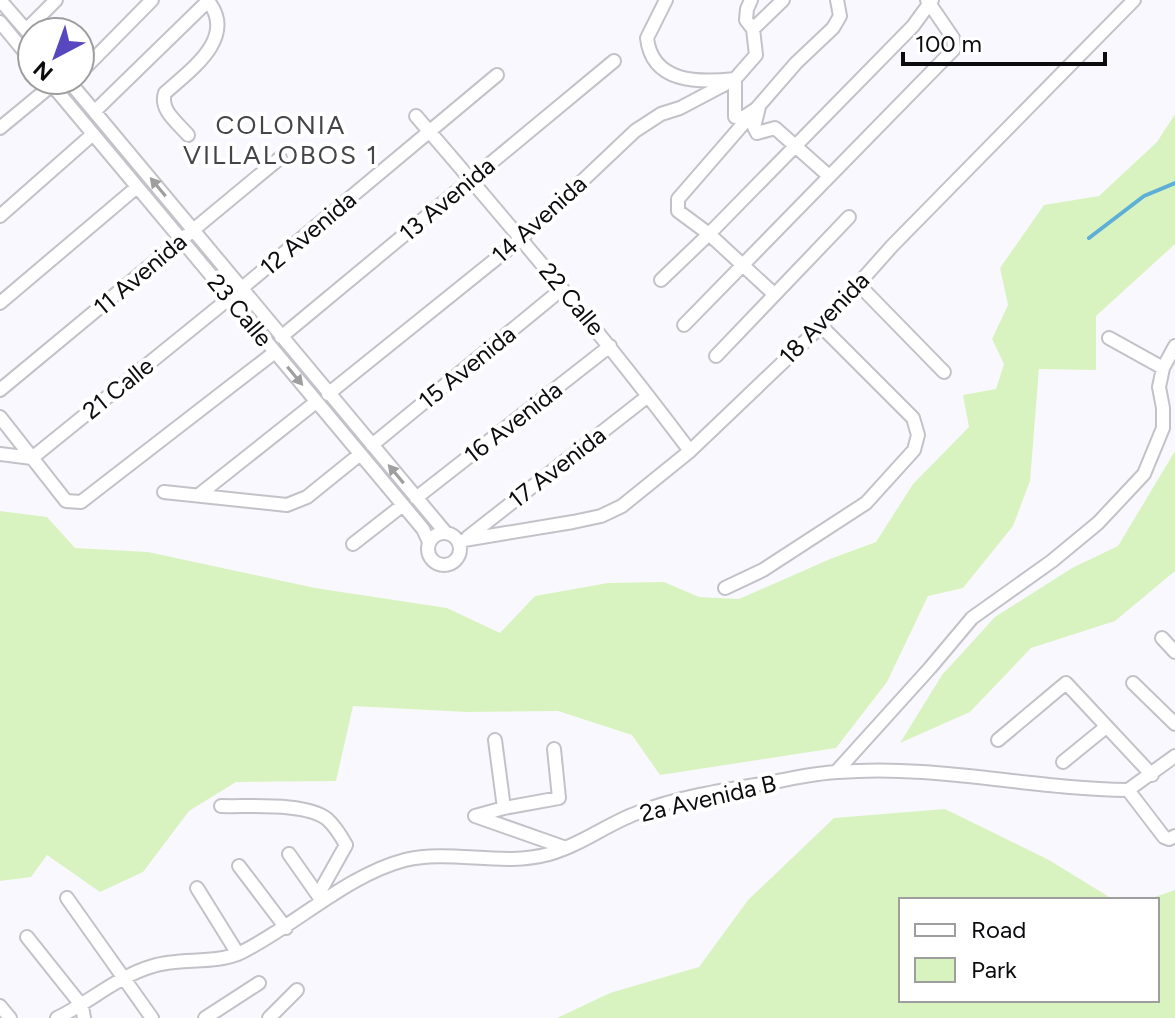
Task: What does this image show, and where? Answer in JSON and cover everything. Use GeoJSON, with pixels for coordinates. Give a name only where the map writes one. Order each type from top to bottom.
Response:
{"type":"FeatureCollection","features":[{"type":"Feature","properties":{"kind":"street"},"geometry":{"type":"LineString","coordinates":[[0,0],[16,19]]}},
{"type":"Feature","properties":{"kind":"street"},"geometry":{"type":"LineString","coordinates":[[43,16],[56,0]]}},
{"type":"Feature","properties":{"kind":"street"},"geometry":{"type":"LineString","coordinates":[[96,56],[152,0]]}},
{"type":"Feature","properties":{"kind":"street"},"geometry":{"type":"LineString","coordinates":[[95,111],[208,0],[217,17],[212,48],[165,93],[162,101],[188,135]]}},
{"type":"Feature","properties":{"kind":"street"},"geometry":{"type":"LineString","coordinates":[[666,0],[647,38],[652,59],[659,67],[678,77],[712,81],[735,79],[735,117],[744,117],[759,107]]}},
{"type":"Feature","properties":{"kind":"street"},"geometry":{"type":"LineString","coordinates":[[751,0],[746,20],[753,29],[783,0]]}},
{"type":"Feature","properties":{"kind":"street"},"geometry":{"type":"LineString","coordinates":[[774,294],[709,234],[678,211],[678,199],[796,63],[833,28],[840,16],[837,0]]}},
{"type":"Feature","properties":{"kind":"street","name":"18 Avenida"},"geometry":{"type":"LineString","coordinates":[[462,540],[601,516],[622,506],[690,451],[821,326],[892,246],[1134,0]]}},
{"type":"Feature","properties":{"kind":"street"},"geometry":{"type":"LineString","coordinates":[[661,280],[913,26],[929,1],[953,38],[954,49],[684,325]]}},
{"type":"Feature","properties":{"kind":"street"},"geometry":{"type":"LineString","coordinates":[[2,29],[16,44]]}},
{"type":"Feature","properties":{"kind":"street","name":"14 Avenida"},"geometry":{"type":"LineString","coordinates":[[328,394],[522,238],[635,131],[661,114],[680,108],[735,79],[756,55],[753,29]]}},
{"type":"Feature","properties":{"kind":"street","name":"13 Avenida"},"geometry":{"type":"LineString","coordinates":[[281,337],[614,61]]}},
{"type":"Feature","properties":{"kind":"street","name":"12 Avenida"},"geometry":{"type":"LineString","coordinates":[[230,298],[497,75]]}},
{"type":"Feature","properties":{"kind":"street"},"geometry":{"type":"LineString","coordinates":[[0,128],[35,96]]}},
{"type":"Feature","properties":{"kind":"street","name":"23 Calle"},"geometry":{"type":"LineString","coordinates":[[62,96],[423,529],[429,542]]}},
{"type":"Feature","properties":{"kind":"street","name":"23 Calle"},"geometry":{"type":"LineString","coordinates":[[85,96],[446,533]]}},
{"type":"Feature","properties":{"kind":"street"},"geometry":{"type":"LineString","coordinates":[[759,107],[754,127],[757,133],[775,128],[829,176]]}},
{"type":"Feature","properties":{"kind":"street","name":"22 Calle"},"geometry":{"type":"LineString","coordinates":[[416,116],[522,238],[690,451]]}},
{"type":"Feature","properties":{"kind":"street"},"geometry":{"type":"LineString","coordinates":[[0,216],[93,134]]}},
{"type":"Feature","properties":{"kind":"street","name":"11 Avenida"},"geometry":{"type":"LineString","coordinates":[[0,390],[280,158]]}},
{"type":"Feature","properties":{"kind":"street"},"geometry":{"type":"LineString","coordinates":[[0,303],[137,187]]}},
{"type":"Feature","properties":{"kind":"street"},"geometry":{"type":"LineString","coordinates":[[716,356],[849,217]]}},
{"type":"Feature","properties":{"kind":"street"},"geometry":{"type":"LineString","coordinates":[[858,284],[944,372]]}},
{"type":"Feature","properties":{"kind":"street","name":"15 Avenida"},"geometry":{"type":"LineString","coordinates":[[372,445],[562,289]]}},
{"type":"Feature","properties":{"kind":"street","name":"21 Calle"},"geometry":{"type":"LineString","coordinates":[[32,458],[230,298]]}},
{"type":"Feature","properties":{"kind":"street"},"geometry":{"type":"LineString","coordinates":[[725,588],[763,570],[845,519],[866,503],[914,450],[918,435],[913,418],[821,326]]}},
{"type":"Feature","properties":{"kind":"street"},"geometry":{"type":"LineString","coordinates":[[1109,338],[1163,368]]}},
{"type":"Feature","properties":{"kind":"street","name":"16 Avenida"},"geometry":{"type":"LineString","coordinates":[[416,498],[610,346]]}},
{"type":"Feature","properties":{"kind":"street"},"geometry":{"type":"LineString","coordinates":[[836,772],[972,618],[1052,561],[1098,523],[1144,474],[1163,428],[1159,387],[1163,368],[1175,346]]}},
{"type":"Feature","properties":{"kind":"street"},"geometry":{"type":"LineString","coordinates":[[0,417],[66,501],[81,502],[275,352]]}},
{"type":"Feature","properties":{"kind":"street","name":"17 Avenida"},"geometry":{"type":"LineString","coordinates":[[462,540],[648,396]]}},
{"type":"Feature","properties":{"kind":"street"},"geometry":{"type":"LineString","coordinates":[[200,494],[316,402]]}},
{"type":"Feature","properties":{"kind":"street"},"geometry":{"type":"LineString","coordinates":[[0,454],[32,458]]}},
{"type":"Feature","properties":{"kind":"street"},"geometry":{"type":"LineString","coordinates":[[164,492],[287,505],[307,497],[359,455]]}},
{"type":"Feature","properties":{"kind":"street"},"geometry":{"type":"LineString","coordinates":[[353,544],[403,505]]}},
{"type":"Feature","properties":{"kind":"street"},"geometry":{"type":"LineString","coordinates":[[446,533],[462,540],[458,558],[451,564],[443,565],[432,560],[429,542],[437,534],[446,533]]}},
{"type":"Feature","properties":{"kind":"street"},"geometry":{"type":"LineString","coordinates":[[1162,638],[1175,652]]}},
{"type":"Feature","properties":{"kind":"street"},"geometry":{"type":"LineString","coordinates":[[998,740],[1066,683],[1152,775]]}},
{"type":"Feature","properties":{"kind":"street"},"geometry":{"type":"LineString","coordinates":[[1133,683],[1175,724]]}},
{"type":"Feature","properties":{"kind":"street"},"geometry":{"type":"LineString","coordinates":[[1063,762],[1106,727]]}},
{"type":"Feature","properties":{"kind":"street"},"geometry":{"type":"LineString","coordinates":[[495,740],[504,808]]}},
{"type":"Feature","properties":{"kind":"street"},"geometry":{"type":"LineString","coordinates":[[554,749],[559,798],[475,816],[566,848]]}},
{"type":"Feature","properties":{"kind":"street"},"geometry":{"type":"LineString","coordinates":[[1175,756],[1128,790],[1164,837],[1169,839],[1175,836]]}},
{"type":"Feature","properties":{"kind":"street","name":"2a Avenida B"},"geometry":{"type":"LineString","coordinates":[[57,1018],[83,1012],[123,978],[154,965],[238,954],[286,928],[321,899],[361,877],[407,860],[527,858],[566,848],[657,806],[727,790],[836,772],[909,769],[1128,790]]}},
{"type":"Feature","properties":{"kind":"street"},"geometry":{"type":"LineString","coordinates":[[221,806],[293,808],[317,813],[327,819],[346,845],[321,899],[289,854]]}},
{"type":"Feature","properties":{"kind":"street"},"geometry":{"type":"LineString","coordinates":[[239,866],[286,928]]}},
{"type":"Feature","properties":{"kind":"street"},"geometry":{"type":"LineString","coordinates":[[197,888],[238,954]]}},
{"type":"Feature","properties":{"kind":"street"},"geometry":{"type":"LineString","coordinates":[[67,898],[152,1018]]}},
{"type":"Feature","properties":{"kind":"street"},"geometry":{"type":"LineString","coordinates":[[27,937],[83,1012]]}},
{"type":"Feature","properties":{"kind":"street"},"geometry":{"type":"LineString","coordinates":[[205,1018],[259,983]]}},
{"type":"Feature","properties":{"kind":"street"},"geometry":{"type":"LineString","coordinates":[[269,1018],[297,990]]}},
{"type":"Feature","properties":{"kind":"street"},"geometry":{"type":"LineString","coordinates":[[0,1006],[10,1018]]}},
{"type":"Feature","properties":{"kind":"green space"},"geometry":{"type":"Polygon","coordinates":[[[1175,114],[1175,244],[1096,316],[1096,370],[1039,369],[1030,481],[1013,526],[963,588],[928,596],[887,682],[836,748],[660,775],[632,735],[558,711],[467,712],[353,706],[336,781],[236,782],[189,811],[143,872],[100,892],[47,855],[31,877],[0,881],[0,511],[47,517],[75,548],[148,552],[315,588],[447,608],[500,633],[535,596],[608,583],[664,582],[699,597],[739,599],[876,542],[913,484],[969,427],[963,395],[996,389],[1004,364],[992,339],[1008,305],[1000,268],[1044,205],[1099,196],[1157,142],[1175,114]]]}},
{"type":"Feature","properties":{"kind":"green space"},"geometry":{"type":"Polygon","coordinates":[[[1175,451],[1175,571],[1115,621],[1031,648],[970,712],[900,743],[942,675],[995,617],[1072,568],[1118,546],[1175,451]]]}},
{"type":"Feature","properties":{"kind":"green space"},"geometry":{"type":"Polygon","coordinates":[[[945,809],[1049,860],[1111,898],[899,898],[899,1002],[1159,1002],[1159,898],[1152,898],[1175,890],[1175,1018],[557,1018],[610,993],[699,967],[748,900],[834,818],[945,809]]]}},
{"type":"Feature","properties":{"kind":"waterway"},"geometry":{"type":"LineString","coordinates":[[1089,238],[1144,196],[1175,183]]}},
{"type":"Feature","properties":{"kind":"district","name":"COLONIA VILLALOBOS 1"},"geometry":{"type":"Point","coordinates":[281,140]}}]}
